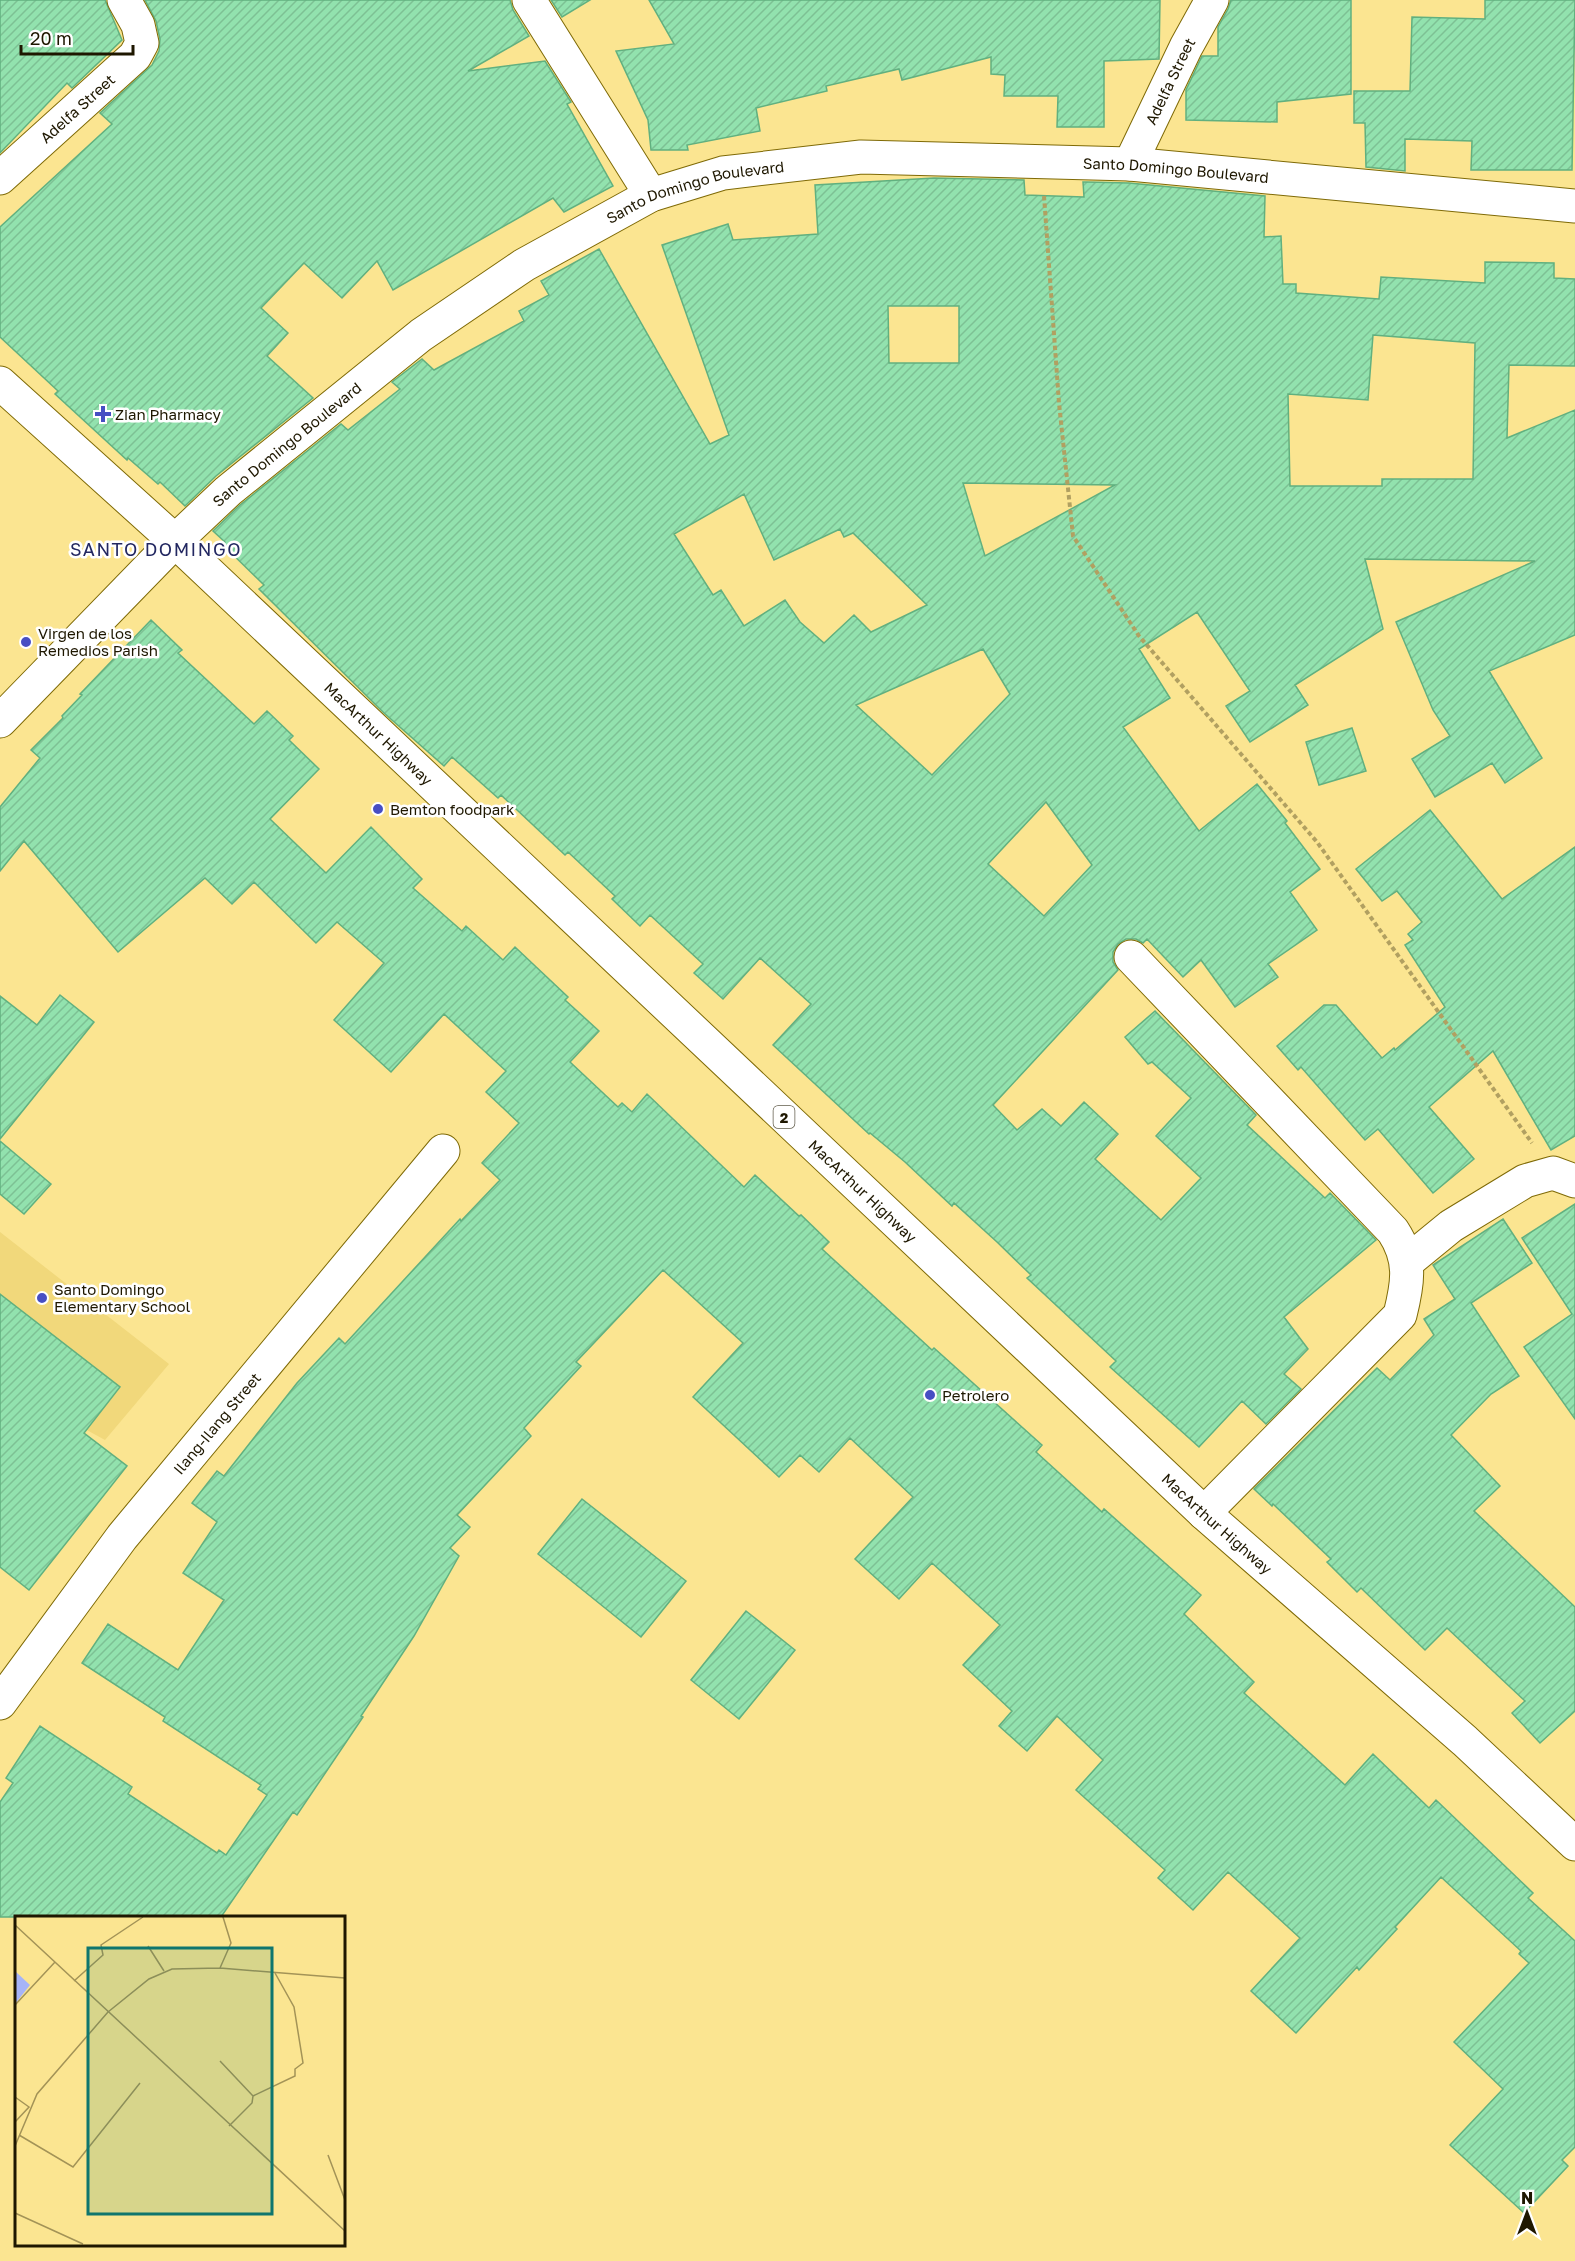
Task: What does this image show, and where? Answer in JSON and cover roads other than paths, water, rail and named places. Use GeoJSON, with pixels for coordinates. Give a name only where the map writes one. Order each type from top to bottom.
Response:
{"type":"FeatureCollection","features":[{"type":"Feature","properties":{"kind":"main road","name":"Adelfa Street"},"geometry":{"type":"LineString","coordinates":[[0,178],[135,56],[142,43],[138,25],[124,0]]}},
{"type":"Feature","properties":{"kind":"main road"},"geometry":{"type":"LineString","coordinates":[[529,0],[651,195]]}},
{"type":"Feature","properties":{"kind":"main road","name":"Adelfa Street"},"geometry":{"type":"LineString","coordinates":[[1130,164],[1186,47],[1212,0]]}},
{"type":"Feature","properties":{"kind":"main road","name":"Santo Domingo Boulevard"},"geometry":{"type":"LineString","coordinates":[[0,721],[175,541],[228,491],[421,335],[524,266],[651,195],[723,173],[861,157],[1130,164],[1575,206]]}},
{"type":"Feature","properties":{"kind":"main road","name":"MacArthur Highway"},"geometry":{"type":"LineString","coordinates":[[0,383],[175,541],[1204,1513],[1465,1741],[1575,1844]]}},
{"type":"Feature","properties":{"kind":"main road"},"geometry":{"type":"LineString","coordinates":[[1131,957],[1393,1230],[1401,1243],[1407,1262],[1407,1287],[1400,1314],[1204,1513]]}},
{"type":"Feature","properties":{"kind":"main road","name":"Ilang-Ilang Street"},"geometry":{"type":"LineString","coordinates":[[0,1703],[122,1537],[442,1151]]}},
{"type":"Feature","properties":{"kind":"main road"},"geometry":{"type":"LineString","coordinates":[[1407,1262],[1451,1226],[1525,1181],[1564,1177]]}},
{"type":"Feature","properties":{"kind":"place","name":"Zian Pharmacy"},"geometry":{"type":"Point","coordinates":[103,414]}},
{"type":"Feature","properties":{"kind":"place","name":"Virgen de los Remedios Parish"},"geometry":{"type":"Point","coordinates":[26,642]}},
{"type":"Feature","properties":{"kind":"place","name":"Bemton foodpark"},"geometry":{"type":"Point","coordinates":[378,809]}},
{"type":"Feature","properties":{"kind":"place","name":"Santo Domingo Elementary School"},"geometry":{"type":"Point","coordinates":[42,1298]}},
{"type":"Feature","properties":{"kind":"place","name":"Petrolero"},"geometry":{"type":"Point","coordinates":[930,1395]}},
{"type":"Feature","properties":{"kind":"district","name":"SANTO DOMINGO"},"geometry":{"type":"Point","coordinates":[156,549]}}]}
